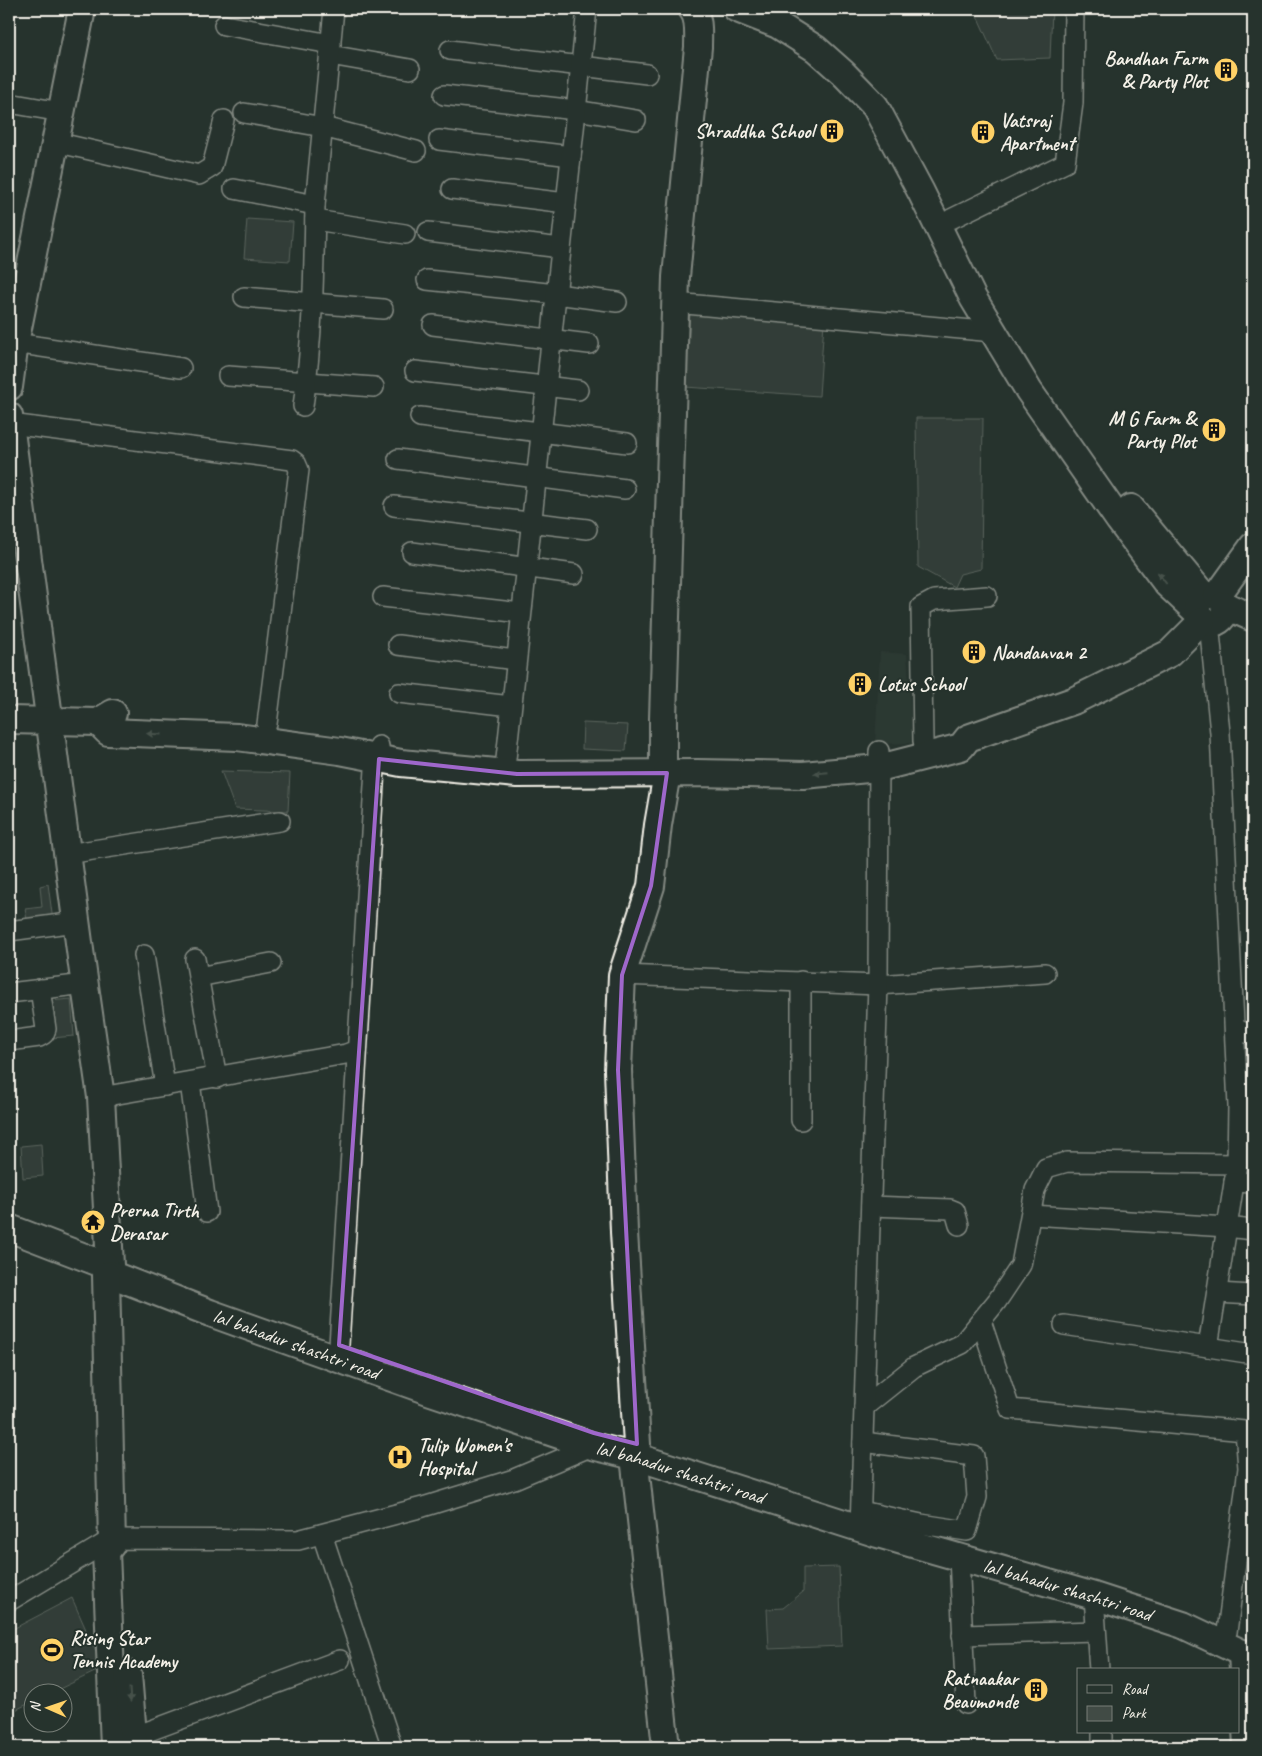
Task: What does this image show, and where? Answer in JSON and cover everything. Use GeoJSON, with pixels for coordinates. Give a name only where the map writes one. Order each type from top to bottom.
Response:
{"type":"FeatureCollection","features":[{"type":"Feature","properties":{"kind":"street"},"geometry":{"type":"LineString","coordinates":[[9,387],[15,343],[82,9]]}},
{"type":"Feature","properties":{"kind":"street"},"geometry":{"type":"LineString","coordinates":[[303,406],[313,303],[315,212],[334,9]]}},
{"type":"Feature","properties":{"kind":"street"},"geometry":{"type":"LineString","coordinates":[[506,759],[587,9]]}},
{"type":"Feature","properties":{"kind":"street"},"geometry":{"type":"LineString","coordinates":[[666,1747],[636,1450],[624,1232],[618,1070],[622,975],[651,886],[658,826],[668,768],[680,304],[676,277],[698,47],[698,27],[695,12],[692,9]]}},
{"type":"Feature","properties":{"kind":"street"},"geometry":{"type":"LineString","coordinates":[[680,304],[686,277],[709,29],[705,9]]}},
{"type":"Feature","properties":{"kind":"street"},"geometry":{"type":"LineString","coordinates":[[737,9],[778,25],[816,49],[875,106],[921,192],[973,298],[1030,391],[1119,520],[1167,584],[1209,609],[1253,618]]}},
{"type":"Feature","properties":{"kind":"street"},"geometry":{"type":"LineString","coordinates":[[778,9],[825,37],[853,62],[887,98],[951,219],[986,291],[1042,382],[1131,508],[1209,609],[1220,733],[1238,1106],[1236,1173],[1208,1348]]}},
{"type":"Feature","properties":{"kind":"street"},"geometry":{"type":"LineString","coordinates":[[951,219],[1066,163],[1073,103],[1074,9]]}},
{"type":"Feature","properties":{"kind":"street"},"geometry":{"type":"LineString","coordinates":[[224,25],[410,69]]}},
{"type":"Feature","properties":{"kind":"street"},"geometry":{"type":"LineString","coordinates":[[450,50],[647,74]]}},
{"type":"Feature","properties":{"kind":"street"},"geometry":{"type":"LineString","coordinates":[[444,95],[576,110],[636,120]]}},
{"type":"Feature","properties":{"kind":"street"},"geometry":{"type":"LineString","coordinates":[[9,103],[61,112]]}},
{"type":"Feature","properties":{"kind":"street"},"geometry":{"type":"LineString","coordinates":[[244,113],[323,127],[416,151]]}},
{"type":"Feature","properties":{"kind":"street"},"geometry":{"type":"LineString","coordinates":[[55,142],[199,174],[212,168],[224,120]]}},
{"type":"Feature","properties":{"kind":"street"},"geometry":{"type":"LineString","coordinates":[[440,140],[571,156]]}},
{"type":"Feature","properties":{"kind":"street"},"geometry":{"type":"LineString","coordinates":[[234,189],[315,212],[405,234]]}},
{"type":"Feature","properties":{"kind":"street"},"geometry":{"type":"LineString","coordinates":[[452,189],[566,203]]}},
{"type":"Feature","properties":{"kind":"street"},"geometry":{"type":"LineString","coordinates":[[428,232],[561,248]]}},
{"type":"Feature","properties":{"kind":"street"},"geometry":{"type":"LineString","coordinates":[[427,280],[617,302]]}},
{"type":"Feature","properties":{"kind":"street"},"geometry":{"type":"LineString","coordinates":[[244,297],[383,309]]}},
{"type":"Feature","properties":{"kind":"street"},"geometry":{"type":"LineString","coordinates":[[680,304],[994,332]]}},
{"type":"Feature","properties":{"kind":"street"},"geometry":{"type":"LineString","coordinates":[[433,325],[589,344]]}},
{"type":"Feature","properties":{"kind":"street"},"geometry":{"type":"LineString","coordinates":[[15,343],[181,368]]}},
{"type":"Feature","properties":{"kind":"street"},"geometry":{"type":"LineString","coordinates":[[415,371],[578,390]]}},
{"type":"Feature","properties":{"kind":"street"},"geometry":{"type":"LineString","coordinates":[[228,376],[374,387]]}},
{"type":"Feature","properties":{"kind":"street"},"geometry":{"type":"LineString","coordinates":[[420,417],[627,443]]}},
{"type":"Feature","properties":{"kind":"street"},"geometry":{"type":"LineString","coordinates":[[267,724],[299,470],[296,463],[292,460],[10,420],[76,922],[102,1097],[108,1269],[112,1542],[119,1552],[127,1744],[340,1660]]}},
{"type":"Feature","properties":{"kind":"street"},"geometry":{"type":"LineString","coordinates":[[398,460],[536,476],[625,489]]}},
{"type":"Feature","properties":{"kind":"street"},"geometry":{"type":"LineString","coordinates":[[394,506],[587,529]]}},
{"type":"Feature","properties":{"kind":"street"},"geometry":{"type":"LineString","coordinates":[[9,720],[98,722],[113,713],[267,724],[379,752],[401,763],[517,774],[668,768],[863,754],[879,760],[961,747],[968,738],[1073,701],[1170,653],[1209,609],[1253,546]]}},
{"type":"Feature","properties":{"kind":"street"},"geometry":{"type":"LineString","coordinates":[[412,552],[574,574]]}},
{"type":"Feature","properties":{"kind":"street"},"geometry":{"type":"LineString","coordinates":[[923,741],[921,607],[934,600],[987,596]]}},
{"type":"Feature","properties":{"kind":"street"},"geometry":{"type":"LineString","coordinates":[[383,597],[521,613]]}},
{"type":"Feature","properties":{"kind":"street"},"geometry":{"type":"LineString","coordinates":[[398,645],[516,660]]}},
{"type":"Feature","properties":{"kind":"street"},"geometry":{"type":"LineString","coordinates":[[398,692],[511,706]]}},
{"type":"Feature","properties":{"kind":"street"},"geometry":{"type":"LineString","coordinates":[[98,722],[108,732],[237,737],[340,751],[668,768]]}},
{"type":"Feature","properties":{"kind":"street"},"geometry":{"type":"LineString","coordinates":[[879,760],[923,741],[959,735],[968,738]]}},
{"type":"Feature","properties":{"kind":"street"},"geometry":{"type":"LineString","coordinates":[[339,1345],[375,769],[379,752]]}},
{"type":"Feature","properties":{"kind":"street"},"geometry":{"type":"LineString","coordinates":[[860,1519],[878,985],[879,760]]}},
{"type":"Feature","properties":{"kind":"street"},"geometry":{"type":"LineString","coordinates":[[67,854],[280,820]]}},
{"type":"Feature","properties":{"kind":"street"},"geometry":{"type":"LineString","coordinates":[[9,931],[76,922]]}},
{"type":"Feature","properties":{"kind":"street"},"geometry":{"type":"LineString","coordinates":[[144,955],[165,1086]]}},
{"type":"Feature","properties":{"kind":"street"},"geometry":{"type":"LineString","coordinates":[[217,1078],[197,968],[271,963]]}},
{"type":"Feature","properties":{"kind":"street"},"geometry":{"type":"LineString","coordinates":[[622,975],[878,985],[1045,973]]}},
{"type":"Feature","properties":{"kind":"street"},"geometry":{"type":"LineString","coordinates":[[801,981],[801,1120]]}},
{"type":"Feature","properties":{"kind":"street"},"geometry":{"type":"LineString","coordinates":[[9,993],[85,984]]}},
{"type":"Feature","properties":{"kind":"street"},"geometry":{"type":"LineString","coordinates":[[9,1041],[38,1038],[44,1034],[46,1029],[40,989]]}},
{"type":"Feature","properties":{"kind":"street"},"geometry":{"type":"LineString","coordinates":[[1234,1029],[1253,1035]]}},
{"type":"Feature","properties":{"kind":"street"},"geometry":{"type":"LineString","coordinates":[[102,1097],[217,1078],[346,1054],[357,1050]]}},
{"type":"Feature","properties":{"kind":"street"},"geometry":{"type":"LineString","coordinates":[[190,1082],[207,1212]]}},
{"type":"Feature","properties":{"kind":"street"},"geometry":{"type":"LineString","coordinates":[[864,1407],[914,1367],[962,1344],[997,1301],[1021,1265],[1035,1190],[1046,1168],[1067,1162],[1236,1173],[1253,1184]]}},
{"type":"Feature","properties":{"kind":"street"},"geometry":{"type":"LineString","coordinates":[[871,1206],[950,1209],[955,1211],[959,1225]]}},
{"type":"Feature","properties":{"kind":"street"},"geometry":{"type":"LineString","coordinates":[[1030,1215],[1253,1230]]}},
{"type":"Feature","properties":{"kind":"street"},"geometry":{"type":"LineString","coordinates":[[9,1228],[108,1269],[339,1345],[594,1433],[636,1450]]}},
{"type":"Feature","properties":{"kind":"street","name":"lal bahadur shashtri road"},"geometry":{"type":"LineString","coordinates":[[9,1240],[108,1269],[210,1313],[431,1392],[592,1446],[636,1450],[860,1519],[959,1558],[1094,1596],[1243,1645]]}},
{"type":"Feature","properties":{"kind":"street"},"geometry":{"type":"LineString","coordinates":[[1217,1293],[1253,1295]]}},
{"type":"Feature","properties":{"kind":"street"},"geometry":{"type":"LineString","coordinates":[[981,1321],[1010,1409],[1249,1431],[1243,1645],[1248,1747]]}},
{"type":"Feature","properties":{"kind":"street"},"geometry":{"type":"LineString","coordinates":[[1064,1324],[1253,1354]]}},
{"type":"Feature","properties":{"kind":"street"},"geometry":{"type":"LineString","coordinates":[[860,1519],[921,1524],[967,1531],[977,1498],[974,1456],[863,1442]]}},
{"type":"Feature","properties":{"kind":"street"},"geometry":{"type":"LineString","coordinates":[[9,1601],[112,1542],[298,1540],[423,1507],[514,1479],[592,1446]]}},
{"type":"Feature","properties":{"kind":"street"},"geometry":{"type":"LineString","coordinates":[[860,1519],[1084,1582],[1196,1616],[1243,1645]]}},
{"type":"Feature","properties":{"kind":"street"},"geometry":{"type":"LineString","coordinates":[[322,1534],[392,1747]]}},
{"type":"Feature","properties":{"kind":"street"},"geometry":{"type":"LineString","coordinates":[[959,1558],[966,1704]]}},
{"type":"Feature","properties":{"kind":"street"},"geometry":{"type":"LineString","coordinates":[[1094,1596],[1098,1668]]}},
{"type":"Feature","properties":{"kind":"street"},"geometry":{"type":"LineString","coordinates":[[962,1634],[1096,1631]]}},
{"type":"Feature","properties":{"kind":"street"},"geometry":{"type":"LineString","coordinates":[[1102,1734],[1102,1747]]}},
{"type":"Feature","properties":{"kind":"highlighted area"},"geometry":{"type":"Polygon","coordinates":[[[379,759],[517,774],[667,773],[651,886],[622,975],[618,1070],[637,1444],[594,1433],[339,1345],[379,759]]]}},
{"type":"Feature","properties":{"kind":"shaded area"},"geometry":{"type":"Polygon","coordinates":[[[880,652],[907,654],[913,743],[875,744],[880,652]]]}},
{"type":"Feature","properties":{"kind":"green space"},"geometry":{"type":"Polygon","coordinates":[[[974,9],[1052,9],[1050,58],[997,60],[974,9]]]}},
{"type":"Feature","properties":{"kind":"green space"},"geometry":{"type":"Polygon","coordinates":[[[247,219],[293,222],[290,261],[244,258],[247,219]]]}},
{"type":"Feature","properties":{"kind":"green space"},"geometry":{"type":"Polygon","coordinates":[[[690,313],[824,322],[819,396],[685,387],[690,313]]]}},
{"type":"Feature","properties":{"kind":"green space"},"geometry":{"type":"Polygon","coordinates":[[[916,418],[983,418],[981,569],[960,574],[954,587],[918,567],[916,418]]]}},
{"type":"Feature","properties":{"kind":"green space"},"geometry":{"type":"Polygon","coordinates":[[[583,723],[628,725],[626,751],[582,749],[583,723]]]}},
{"type":"Feature","properties":{"kind":"green space"},"geometry":{"type":"Polygon","coordinates":[[[221,771],[290,773],[288,811],[235,809],[221,771]]]}},
{"type":"Feature","properties":{"kind":"green space"},"geometry":{"type":"Polygon","coordinates":[[[48,884],[53,921],[28,925],[25,909],[42,907],[40,886],[48,884]]]}},
{"type":"Feature","properties":{"kind":"green space"},"geometry":{"type":"Polygon","coordinates":[[[71,999],[74,1036],[52,1038],[49,1001],[71,999]]]}},
{"type":"Feature","properties":{"kind":"green space"},"geometry":{"type":"Polygon","coordinates":[[[41,1144],[43,1176],[23,1178],[21,1146],[41,1144]]]}},
{"type":"Feature","properties":{"kind":"green space"},"geometry":{"type":"Polygon","coordinates":[[[839,1567],[842,1646],[769,1649],[767,1609],[783,1608],[803,1592],[803,1568],[839,1567]]]}},
{"type":"Feature","properties":{"kind":"green space","name":"Rising Star Tennis Academy"},"geometry":{"type":"Polygon","coordinates":[[[72,1598],[103,1668],[70,1684],[22,1684],[22,1707],[9,1713],[9,1631],[72,1598]]]}},
{"type":"Feature","properties":{"kind":"place","name":"Bandhan Farm & Party Plot"},"geometry":{"type":"Point","coordinates":[1226,70]}},
{"type":"Feature","properties":{"kind":"place","name":"Shraddha School"},"geometry":{"type":"Point","coordinates":[832,131]}},
{"type":"Feature","properties":{"kind":"place","name":"Vatsraj Apartment"},"geometry":{"type":"Point","coordinates":[983,132]}},
{"type":"Feature","properties":{"kind":"place","name":"M G Farm & Party Plot"},"geometry":{"type":"Point","coordinates":[1214,430]}},
{"type":"Feature","properties":{"kind":"place","name":"Nandanvan 2"},"geometry":{"type":"Point","coordinates":[974,652]}},
{"type":"Feature","properties":{"kind":"place","name":"Lotus School"},"geometry":{"type":"Point","coordinates":[860,684]}},
{"type":"Feature","properties":{"kind":"place","name":"Prerna Tirth Derasar"},"geometry":{"type":"Point","coordinates":[93,1222]}},
{"type":"Feature","properties":{"kind":"place","name":"Tulip Women's Hospital"},"geometry":{"type":"Point","coordinates":[400,1457]}},
{"type":"Feature","properties":{"kind":"place","name":"Rising Star Tennis Academy"},"geometry":{"type":"Point","coordinates":[52,1650]}},
{"type":"Feature","properties":{"kind":"place","name":"Ratnaakar Beaumonde"},"geometry":{"type":"Point","coordinates":[1036,1690]}}]}
